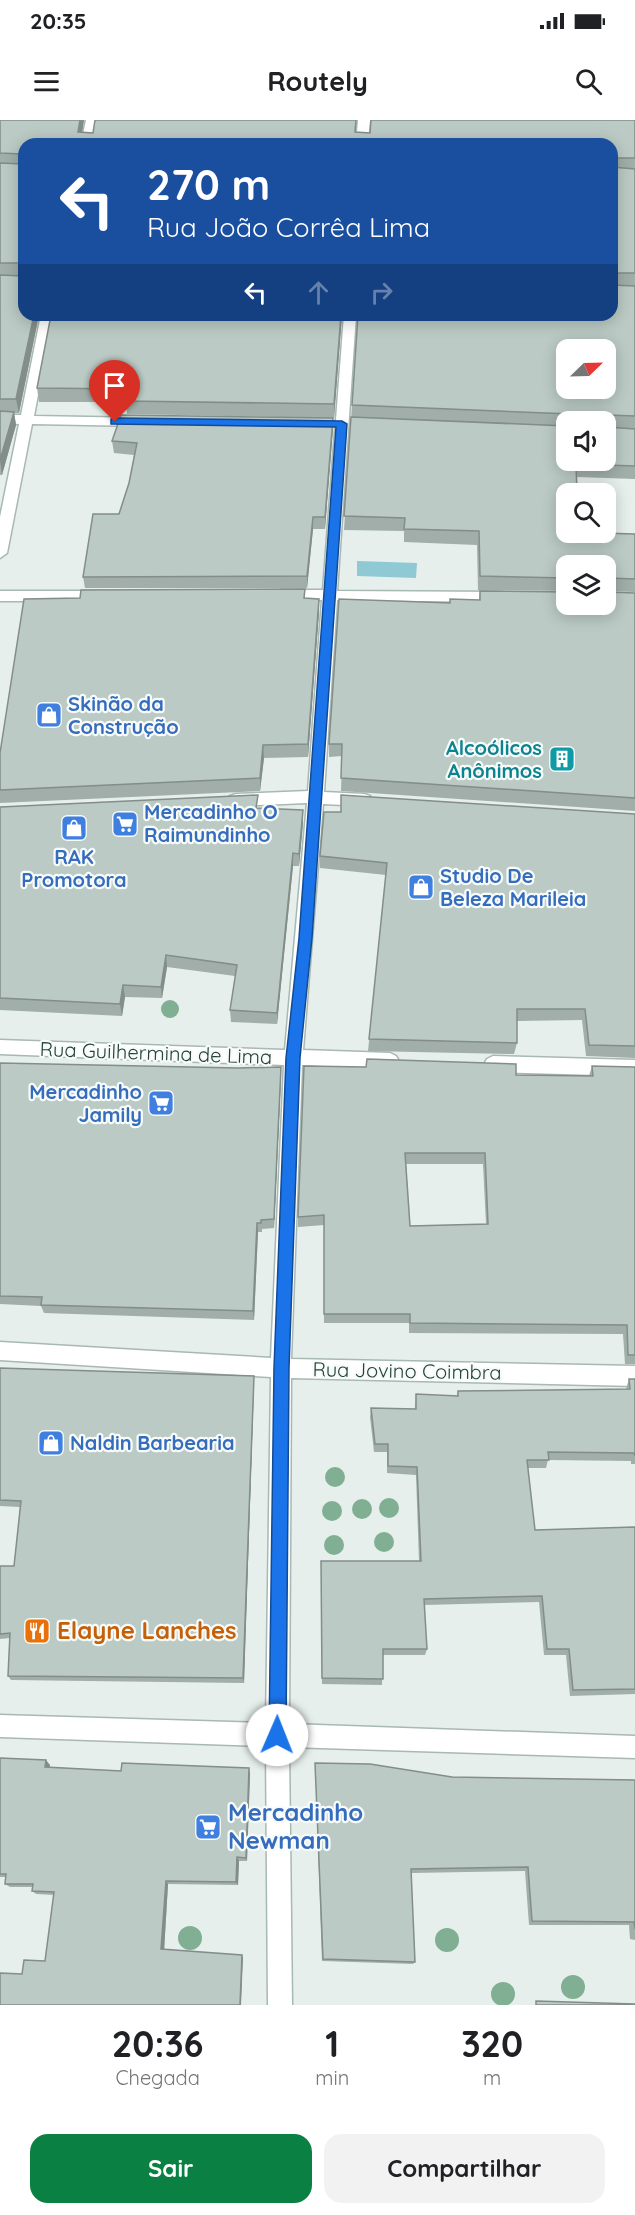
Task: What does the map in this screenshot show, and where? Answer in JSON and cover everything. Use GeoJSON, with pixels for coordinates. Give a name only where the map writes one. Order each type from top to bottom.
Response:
{"type":"FeatureCollection","features":[{"type":"Feature","properties":{"kind":"street"},"geometry":{"type":"LineString","coordinates":[[88,138],[92,120]]}},
{"type":"Feature","properties":{"kind":"street"},"geometry":{"type":"LineString","coordinates":[[362,138],[364,120]]}},
{"type":"Feature","properties":{"kind":"street"},"geometry":{"type":"LineString","coordinates":[[0,553],[24,420],[46,321]]}},
{"type":"Feature","properties":{"kind":"street"},"geometry":{"type":"LineString","coordinates":[[280,2005],[277,1735],[281,1368],[293,1058],[305,938],[350,321]]}},
{"type":"Feature","properties":{"kind":"street"},"geometry":{"type":"LineString","coordinates":[[0,419],[154,422]]}},
{"type":"Feature","properties":{"kind":"street"},"geometry":{"type":"LineString","coordinates":[[270,595],[519,597]]}},
{"type":"Feature","properties":{"kind":"street"},"geometry":{"type":"LineString","coordinates":[[0,596],[118,596]]}},
{"type":"Feature","properties":{"kind":"street"},"geometry":{"type":"LineString","coordinates":[[219,801],[314,797],[386,802]]}},
{"type":"Feature","properties":{"kind":"street","name":"Rua Guilhermina de Lima"},"geometry":{"type":"LineString","coordinates":[[0,1047],[411,1062]]}},
{"type":"Feature","properties":{"kind":"street"},"geometry":{"type":"LineString","coordinates":[[470,1063],[635,1068]]}},
{"type":"Feature","properties":{"kind":"street","name":"Rua Jovino Coimbra"},"geometry":{"type":"LineString","coordinates":[[0,1351],[281,1368],[635,1376]]}},
{"type":"Feature","properties":{"kind":"street"},"geometry":{"type":"LineString","coordinates":[[0,1725],[635,1747]]}},
{"type":"Feature","properties":{"kind":"water"},"geometry":{"type":"Polygon","coordinates":[[[357,561],[417,563],[416,578],[357,576],[357,561]]]}},
{"type":"Feature","properties":{"kind":"building"},"geometry":{"type":"Polygon","coordinates":[[[0,120],[80,120],[78,132],[93,133],[95,120],[356,120],[355,132],[370,133],[371,120],[635,120],[635,158],[618,158],[618,138],[18,138],[18,154],[0,153],[0,120]]]}},
{"type":"Feature","properties":{"kind":"building"},"geometry":{"type":"Polygon","coordinates":[[[0,163],[18,164],[18,263],[0,263],[0,163]]]}},
{"type":"Feature","properties":{"kind":"building"},"geometry":{"type":"Polygon","coordinates":[[[618,168],[635,169],[635,273],[618,273],[618,168]]]}},
{"type":"Feature","properties":{"kind":"building"},"geometry":{"type":"Polygon","coordinates":[[[0,275],[18,276],[18,321],[33,321],[16,399],[0,399],[0,275]]]}},
{"type":"Feature","properties":{"kind":"building"},"geometry":{"type":"Polygon","coordinates":[[[618,285],[635,286],[635,416],[616,415],[616,411],[556,411],[556,413],[352,405],[358,321],[618,321],[618,285]]]}},
{"type":"Feature","properties":{"kind":"building"},"geometry":{"type":"Polygon","coordinates":[[[50,321],[341,321],[334,404],[126,401],[130,389],[37,388],[50,321]]]}},
{"type":"Feature","properties":{"kind":"building"},"geometry":{"type":"Polygon","coordinates":[[[0,411],[14,412],[0,460],[0,411]]]}},
{"type":"Feature","properties":{"kind":"building"},"geometry":{"type":"Polygon","coordinates":[[[121,415],[333,418],[325,517],[313,517],[307,576],[83,577],[93,514],[119,514],[129,483],[137,443],[112,441],[121,415]]]}},
{"type":"Feature","properties":{"kind":"building"},"geometry":{"type":"Polygon","coordinates":[[[351,417],[556,426],[556,471],[576,471],[577,483],[556,483],[556,543],[616,543],[616,533],[635,534],[635,579],[616,578],[616,555],[556,555],[556,578],[480,576],[479,531],[404,529],[405,518],[344,516],[351,417]]]}},
{"type":"Feature","properties":{"kind":"building"},"geometry":{"type":"Polygon","coordinates":[[[616,428],[635,429],[635,466],[616,465],[616,428]]]}},
{"type":"Feature","properties":{"kind":"building"},"geometry":{"type":"Polygon","coordinates":[[[305,589],[304,598],[319,599],[308,744],[263,745],[260,778],[0,790],[0,753],[24,599],[80,598],[81,590],[305,589]]]}},
{"type":"Feature","properties":{"kind":"building"},"geometry":{"type":"Polygon","coordinates":[[[480,591],[556,592],[556,615],[616,615],[616,592],[635,593],[635,798],[341,778],[342,744],[329,744],[339,599],[450,603],[450,599],[480,600],[480,591]]]}},
{"type":"Feature","properties":{"kind":"building"},"geometry":{"type":"Polygon","coordinates":[[[258,795],[256,808],[303,810],[299,854],[293,853],[277,1013],[230,1010],[237,965],[166,955],[161,987],[123,985],[120,1004],[0,998],[0,807],[258,795]]]}},
{"type":"Feature","properties":{"kind":"building"},"geometry":{"type":"Polygon","coordinates":[[[341,795],[635,814],[635,1046],[589,1045],[585,1009],[517,1009],[517,1043],[369,1039],[387,863],[320,856],[324,812],[341,812],[341,795]]]}},
{"type":"Feature","properties":{"kind":"building"},"geometry":{"type":"Polygon","coordinates":[[[367,1059],[516,1064],[516,1075],[593,1076],[592,1066],[635,1067],[635,1355],[628,1355],[627,1325],[410,1323],[410,1314],[324,1314],[324,1215],[298,1217],[304,1066],[366,1067],[367,1059]],[[405,1153],[410,1226],[488,1224],[485,1153],[405,1153]]]}},
{"type":"Feature","properties":{"kind":"building"},"geometry":{"type":"Polygon","coordinates":[[[0,1063],[281,1067],[274,1219],[261,1220],[261,1223],[257,1223],[253,1311],[41,1305],[42,1297],[0,1296],[0,1063]]]}},
{"type":"Feature","properties":{"kind":"building"},"geometry":{"type":"Polygon","coordinates":[[[0,1368],[254,1376],[243,1678],[8,1676],[10,1633],[0,1634],[0,1566],[14,1566],[21,1501],[0,1500],[0,1368]]]}},
{"type":"Feature","properties":{"kind":"building"},"geometry":{"type":"Polygon","coordinates":[[[629,1379],[635,1379],[635,1456],[634,1453],[548,1452],[549,1460],[527,1460],[535,1530],[635,1527],[635,1689],[573,1690],[569,1649],[547,1649],[542,1596],[424,1599],[427,1649],[383,1649],[383,1679],[322,1678],[321,1561],[421,1561],[417,1467],[388,1466],[388,1444],[375,1444],[371,1408],[416,1409],[416,1394],[458,1396],[458,1391],[630,1389],[629,1379]]]}},
{"type":"Feature","properties":{"kind":"building"},"geometry":{"type":"Polygon","coordinates":[[[0,1758],[46,1760],[45,1767],[121,1771],[122,1763],[249,1768],[246,1858],[237,1857],[236,1882],[166,1881],[161,1949],[242,1955],[240,2005],[0,2005],[0,1973],[22,1974],[24,1960],[45,1961],[54,1892],[32,1891],[33,1884],[5,1884],[6,1874],[0,1874],[0,1758]]]}},
{"type":"Feature","properties":{"kind":"building"},"geometry":{"type":"Polygon","coordinates":[[[315,1763],[370,1764],[452,1777],[635,1780],[635,1929],[634,1922],[532,1921],[528,1867],[411,1869],[415,1962],[323,1959],[315,1763]]]}},
{"type":"Feature","properties":{"kind":"building"},"geometry":{"type":"Polygon","coordinates":[[[536,2001],[635,2004],[635,2005],[536,2005],[536,2001]]]}},
{"type":"Feature","properties":{"kind":"place","name":"Skinão da Construção"},"geometry":{"type":"Point","coordinates":[49,715]}},
{"type":"Feature","properties":{"kind":"place","name":"Alcoólicos Anônimos"},"geometry":{"type":"Point","coordinates":[562,759]}},
{"type":"Feature","properties":{"kind":"place","name":"Mercadinho O Raimundinho"},"geometry":{"type":"Point","coordinates":[125,824]}},
{"type":"Feature","properties":{"kind":"place","name":"RAK Promotora"},"geometry":{"type":"Point","coordinates":[74,828]}},
{"type":"Feature","properties":{"kind":"place","name":"Studio De Beleza Marileia"},"geometry":{"type":"Point","coordinates":[421,887]}},
{"type":"Feature","properties":{"kind":"place","name":"Mercadinho Jamily"},"geometry":{"type":"Point","coordinates":[161,1103]}},
{"type":"Feature","properties":{"kind":"place","name":"Naldin Barbearia"},"geometry":{"type":"Point","coordinates":[51,1443]}},
{"type":"Feature","properties":{"kind":"place","name":"Elayne Lanches"},"geometry":{"type":"Point","coordinates":[37,1631]}},
{"type":"Feature","properties":{"kind":"place","name":"Mercadinho Newman"},"geometry":{"type":"Point","coordinates":[208,1827]}},
{"type":"Feature","properties":{"kind":"route"},"geometry":{"type":"LineString","coordinates":[[115,422],[342,424],[305,938],[293,1058],[281,1368],[277,1735]]}}]}
